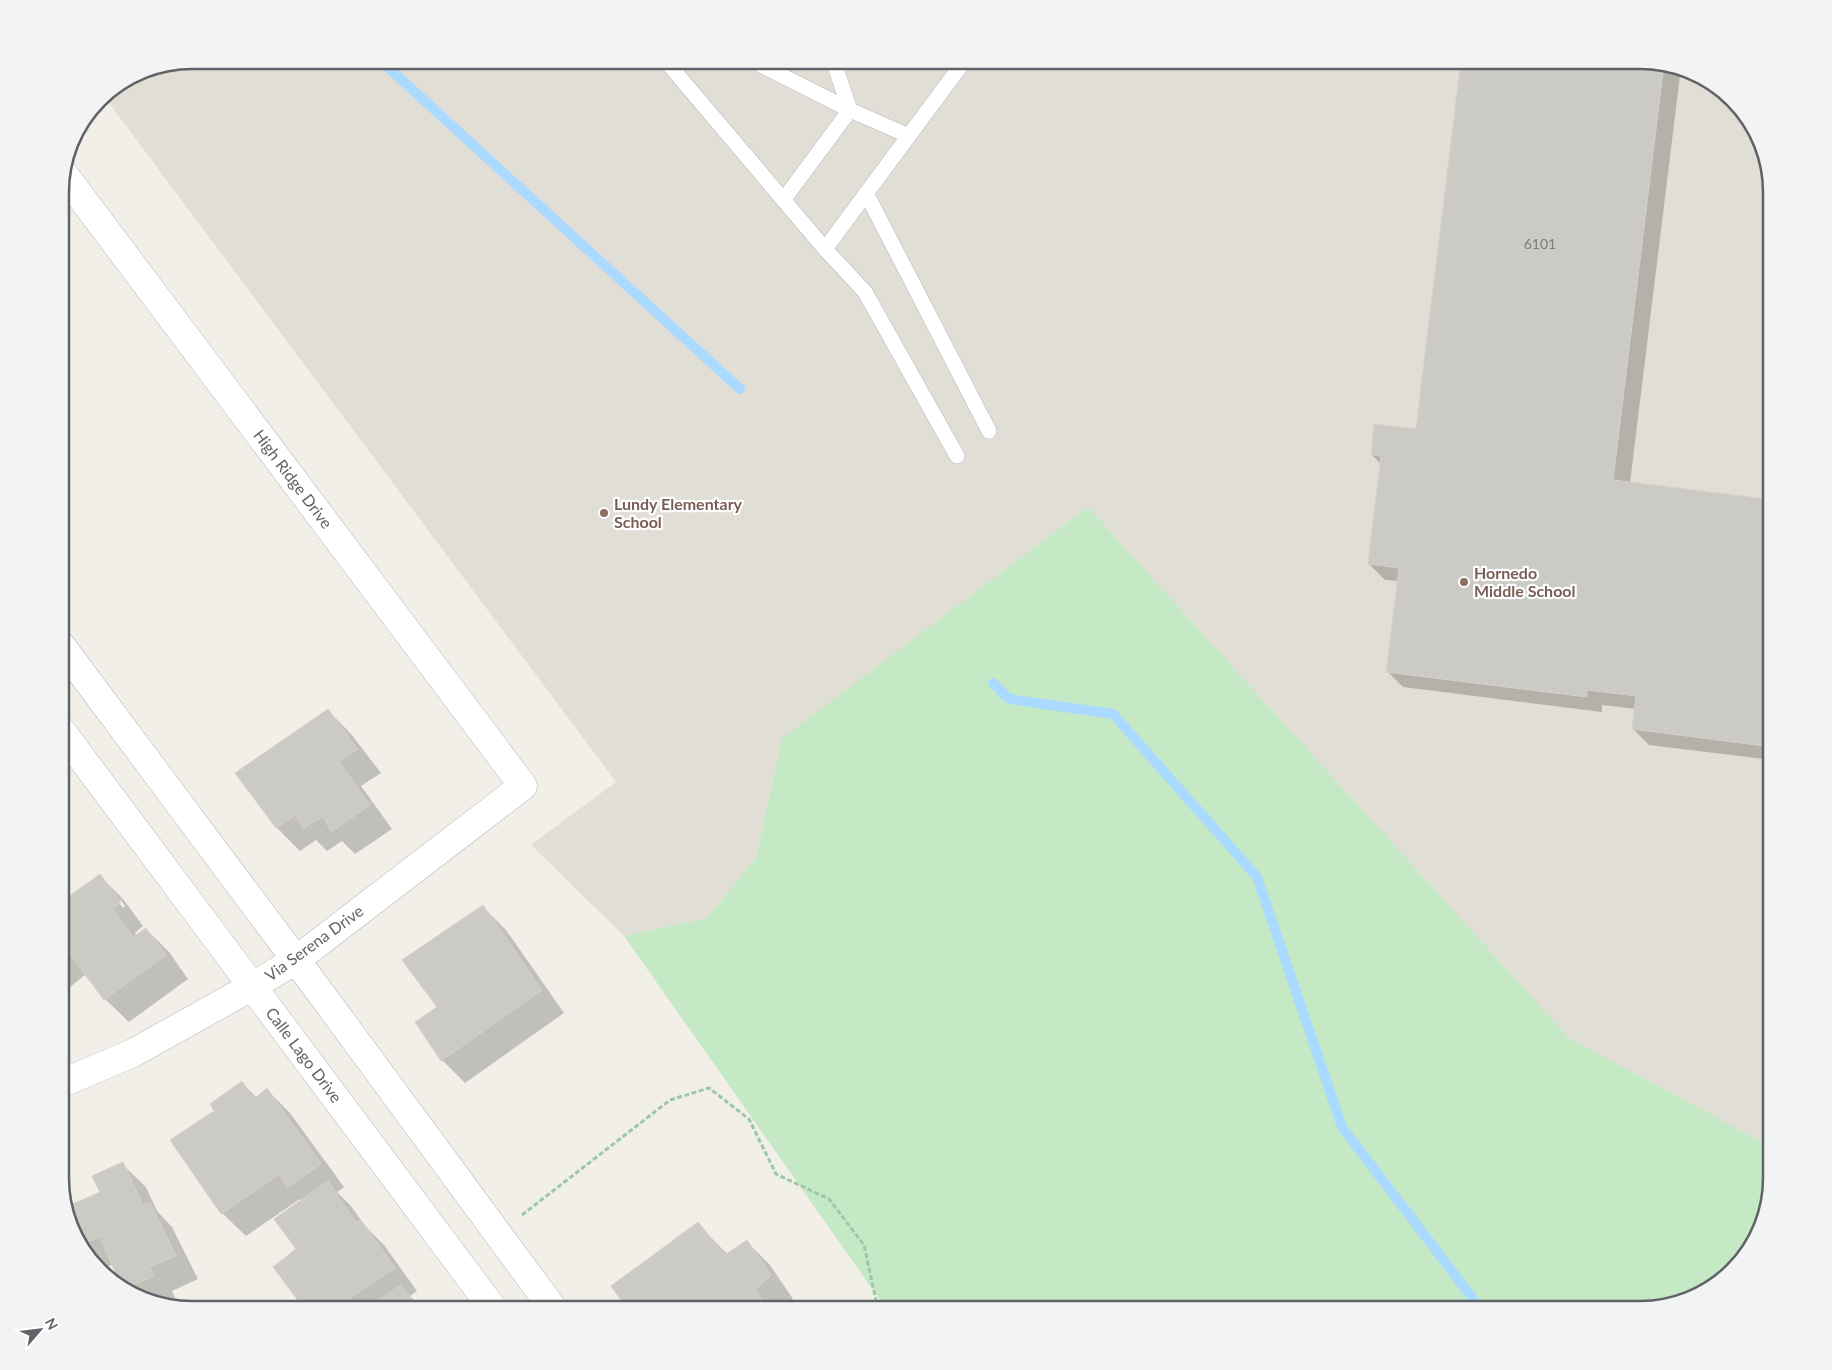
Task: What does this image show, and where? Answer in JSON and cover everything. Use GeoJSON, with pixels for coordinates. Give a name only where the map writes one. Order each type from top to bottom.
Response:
{"type":"FeatureCollection","features":[{"type":"Feature","properties":{"kind":"street","name":"High Ridge Drive"},"geometry":{"type":"LineString","coordinates":[[69,181],[523,786]]}},
{"type":"Feature","properties":{"kind":"street"},"geometry":{"type":"LineString","coordinates":[[69,656],[547,1301]]}},
{"type":"Feature","properties":{"kind":"street","name":"Calle Lago Drive"},"geometry":{"type":"LineString","coordinates":[[69,741],[487,1301]]}},
{"type":"Feature","properties":{"kind":"street","name":"Via Serena Drive"},"geometry":{"type":"LineString","coordinates":[[69,1080],[133,1053],[296,960],[523,786]]}},
{"type":"Feature","properties":{"kind":"lane"},"geometry":{"type":"LineString","coordinates":[[673,69],[825,249],[865,292],[957,456]]}},
{"type":"Feature","properties":{"kind":"lane"},"geometry":{"type":"LineString","coordinates":[[769,69],[850,110],[909,136]]}},
{"type":"Feature","properties":{"kind":"lane"},"geometry":{"type":"LineString","coordinates":[[836,69],[850,110]]}},
{"type":"Feature","properties":{"kind":"lane"},"geometry":{"type":"LineString","coordinates":[[825,249],[958,69]]}},
{"type":"Feature","properties":{"kind":"lane"},"geometry":{"type":"LineString","coordinates":[[784,199],[850,110]]}},
{"type":"Feature","properties":{"kind":"lane"},"geometry":{"type":"LineString","coordinates":[[866,193],[989,432]]}},
{"type":"Feature","properties":{"kind":"path"},"geometry":{"type":"LineString","coordinates":[[498,1233],[670,1100],[709,1088],[749,1119],[776,1174],[829,1199],[864,1245],[876,1301]]}},
{"type":"Feature","properties":{"kind":"shaded area","name":"Hornedo Middle School"},"geometry":{"type":"Polygon","coordinates":[[[184,69],[1640,69],[1672,73],[1695,81],[1715,94],[1733,111],[1751,137],[1761,168],[1763,192],[1763,1142],[1569,1038],[1088,507],[782,738],[756,858],[707,918],[624,936],[531,845],[616,782],[108,102],[111,99],[137,81],[152,75],[184,69]]]}},
{"type":"Feature","properties":{"kind":"green space"},"geometry":{"type":"Polygon","coordinates":[[[1088,507],[1569,1038],[1763,1142],[1761,1202],[1751,1233],[1738,1253],[1727,1265],[1702,1285],[1680,1295],[1648,1301],[881,1301],[624,936],[707,918],[756,858],[782,738],[1088,507]]]}},
{"type":"Feature","properties":{"kind":"building","name":"Hornedo Middle School"},"geometry":{"type":"Polygon","coordinates":[[[1460,69],[1640,69],[1663,71],[1613,480],[1763,499],[1763,746],[1632,729],[1636,696],[1587,690],[1587,697],[1386,672],[1399,568],[1368,564],[1381,456],[1371,455],[1374,424],[1416,429],[1460,69]]]}},
{"type":"Feature","properties":{"kind":"building"},"geometry":{"type":"Polygon","coordinates":[[[328,709],[358,749],[339,762],[370,805],[331,832],[323,816],[303,829],[296,815],[276,828],[235,773],[328,709]]]}},
{"type":"Feature","properties":{"kind":"building"},"geometry":{"type":"Polygon","coordinates":[[[100,874],[121,902],[113,909],[133,937],[146,928],[166,955],[104,1000],[69,953],[69,896],[100,874]]]}},
{"type":"Feature","properties":{"kind":"building"},"geometry":{"type":"Polygon","coordinates":[[[483,905],[542,990],[441,1061],[415,1022],[437,1007],[402,960],[483,905]]]}},
{"type":"Feature","properties":{"kind":"building"},"geometry":{"type":"Polygon","coordinates":[[[242,1081],[254,1099],[267,1088],[321,1164],[287,1188],[280,1174],[221,1214],[170,1140],[214,1111],[210,1104],[242,1081]]]}},
{"type":"Feature","properties":{"kind":"building"},"geometry":{"type":"Polygon","coordinates":[[[123,1162],[143,1205],[150,1202],[176,1256],[149,1267],[154,1276],[132,1286],[130,1285],[117,1276],[100,1237],[87,1242],[81,1233],[72,1204],[100,1192],[92,1176],[123,1162]]]}},
{"type":"Feature","properties":{"kind":"building"},"geometry":{"type":"Polygon","coordinates":[[[328,1181],[356,1223],[361,1220],[395,1268],[346,1301],[298,1301],[273,1267],[296,1249],[274,1219],[328,1181]]]}},
{"type":"Feature","properties":{"kind":"building"},"geometry":{"type":"Polygon","coordinates":[[[698,1222],[725,1255],[747,1240],[771,1275],[755,1290],[763,1301],[622,1301],[611,1286],[698,1222]]]}},
{"type":"Feature","properties":{"kind":"building"},"geometry":{"type":"Polygon","coordinates":[[[401,1285],[413,1301],[377,1301],[401,1285]]]}},
{"type":"Feature","properties":{"kind":"waterway"},"geometry":{"type":"LineString","coordinates":[[390,69],[740,389]]}},
{"type":"Feature","properties":{"kind":"waterway"},"geometry":{"type":"LineString","coordinates":[[993,683],[1009,699],[1113,714],[1257,877],[1342,1127],[1475,1301]]}},
{"type":"Feature","properties":{"kind":"place","name":"Lundy Elementary School"},"geometry":{"type":"Point","coordinates":[604,513]}},
{"type":"Feature","properties":{"kind":"place","name":"Hornedo Middle School"},"geometry":{"type":"Point","coordinates":[1464,582]}}]}
